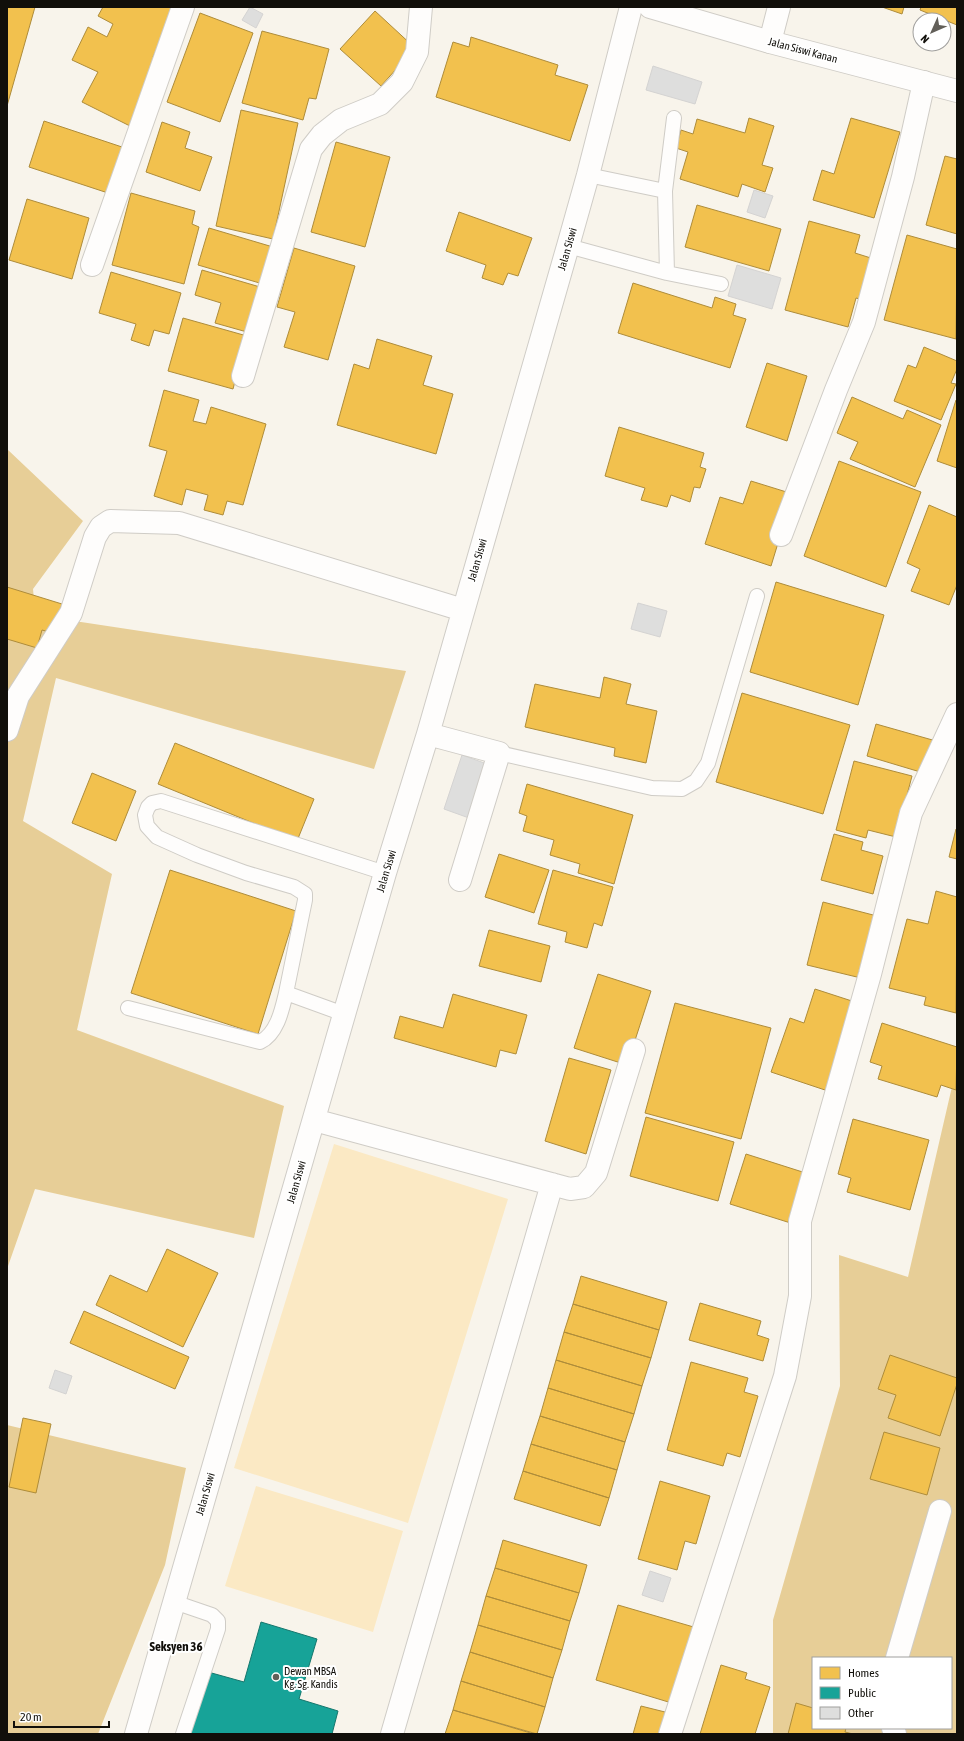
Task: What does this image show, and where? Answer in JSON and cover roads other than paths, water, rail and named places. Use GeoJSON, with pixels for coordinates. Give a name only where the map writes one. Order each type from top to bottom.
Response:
{"type":"FeatureCollection","features":[{"type":"Feature","properties":{"kind":"street"},"geometry":{"type":"LineString","coordinates":[[92,265],[183,7]]}},
{"type":"Feature","properties":{"kind":"street"},"geometry":{"type":"LineString","coordinates":[[244,376],[311,149],[322,135],[341,120],[380,104],[402,82],[417,52],[421,7]]}},
{"type":"Feature","properties":{"kind":"street","name":"Jalan Siswi"},"geometry":{"type":"LineString","coordinates":[[136,1734],[344,1014],[428,734],[568,246],[588,175],[631,7]]}},
{"type":"Feature","properties":{"kind":"street","name":"Jalan Siswi Kanan"},"geometry":{"type":"LineString","coordinates":[[650,7],[770,42],[957,91]]}},
{"type":"Feature","properties":{"kind":"street"},"geometry":{"type":"LineString","coordinates":[[770,42],[779,7]]}},
{"type":"Feature","properties":{"kind":"street"},"geometry":{"type":"LineString","coordinates":[[781,535],[836,390],[864,322],[903,177],[924,82]]}},
{"type":"Feature","properties":{"kind":"street"},"geometry":{"type":"LineString","coordinates":[[7,730],[18,696],[71,613],[95,537],[101,527],[110,521],[179,523],[463,610]]}},
{"type":"Feature","properties":{"kind":"street"},"geometry":{"type":"LineString","coordinates":[[670,1734],[785,1376],[800,1296],[800,1221],[870,974],[912,813],[957,714]]}},
{"type":"Feature","properties":{"kind":"street"},"geometry":{"type":"LineString","coordinates":[[428,734],[499,753],[460,880]]}},
{"type":"Feature","properties":{"kind":"street"},"geometry":{"type":"LineString","coordinates":[[314,1120],[570,1189],[584,1187],[596,1173],[634,1050]]}},
{"type":"Feature","properties":{"kind":"street"},"geometry":{"type":"LineString","coordinates":[[392,1734],[552,1184]]}},
{"type":"Feature","properties":{"kind":"street"},"geometry":{"type":"LineString","coordinates":[[896,1657],[940,1511]]}},
{"type":"Feature","properties":{"kind":"lane"},"geometry":{"type":"LineString","coordinates":[[668,273],[665,191],[674,118]]}},
{"type":"Feature","properties":{"kind":"lane"},"geometry":{"type":"LineString","coordinates":[[588,175],[665,191]]}},
{"type":"Feature","properties":{"kind":"lane"},"geometry":{"type":"LineString","coordinates":[[568,246],[668,273],[721,284]]}},
{"type":"Feature","properties":{"kind":"lane"},"geometry":{"type":"LineString","coordinates":[[499,753],[652,788],[682,789],[696,781],[708,763],[757,596]]}},
{"type":"Feature","properties":{"kind":"lane"},"geometry":{"type":"LineString","coordinates":[[128,1008],[260,1042],[271,1034],[282,1011],[305,900],[305,894],[294,887],[232,868],[197,855],[157,837],[147,826],[145,815],[148,807],[156,801],[161,801],[386,873]]}},
{"type":"Feature","properties":{"kind":"lane"},"geometry":{"type":"LineString","coordinates":[[286,993],[344,1014]]}},
{"type":"Feature","properties":{"kind":"lane"},"geometry":{"type":"LineString","coordinates":[[174,1602],[212,1615],[218,1621],[218,1629],[183,1734]]}},
{"type":"Feature","properties":{"kind":"place","name":"Dewan MBSA Kg. Sg. Kandis"},"geometry":{"type":"Point","coordinates":[276,1677]}},
{"type":"Feature","properties":{"kind":"district","name":"Seksyen 36"},"geometry":{"type":"Point","coordinates":[176,1646]}}]}
